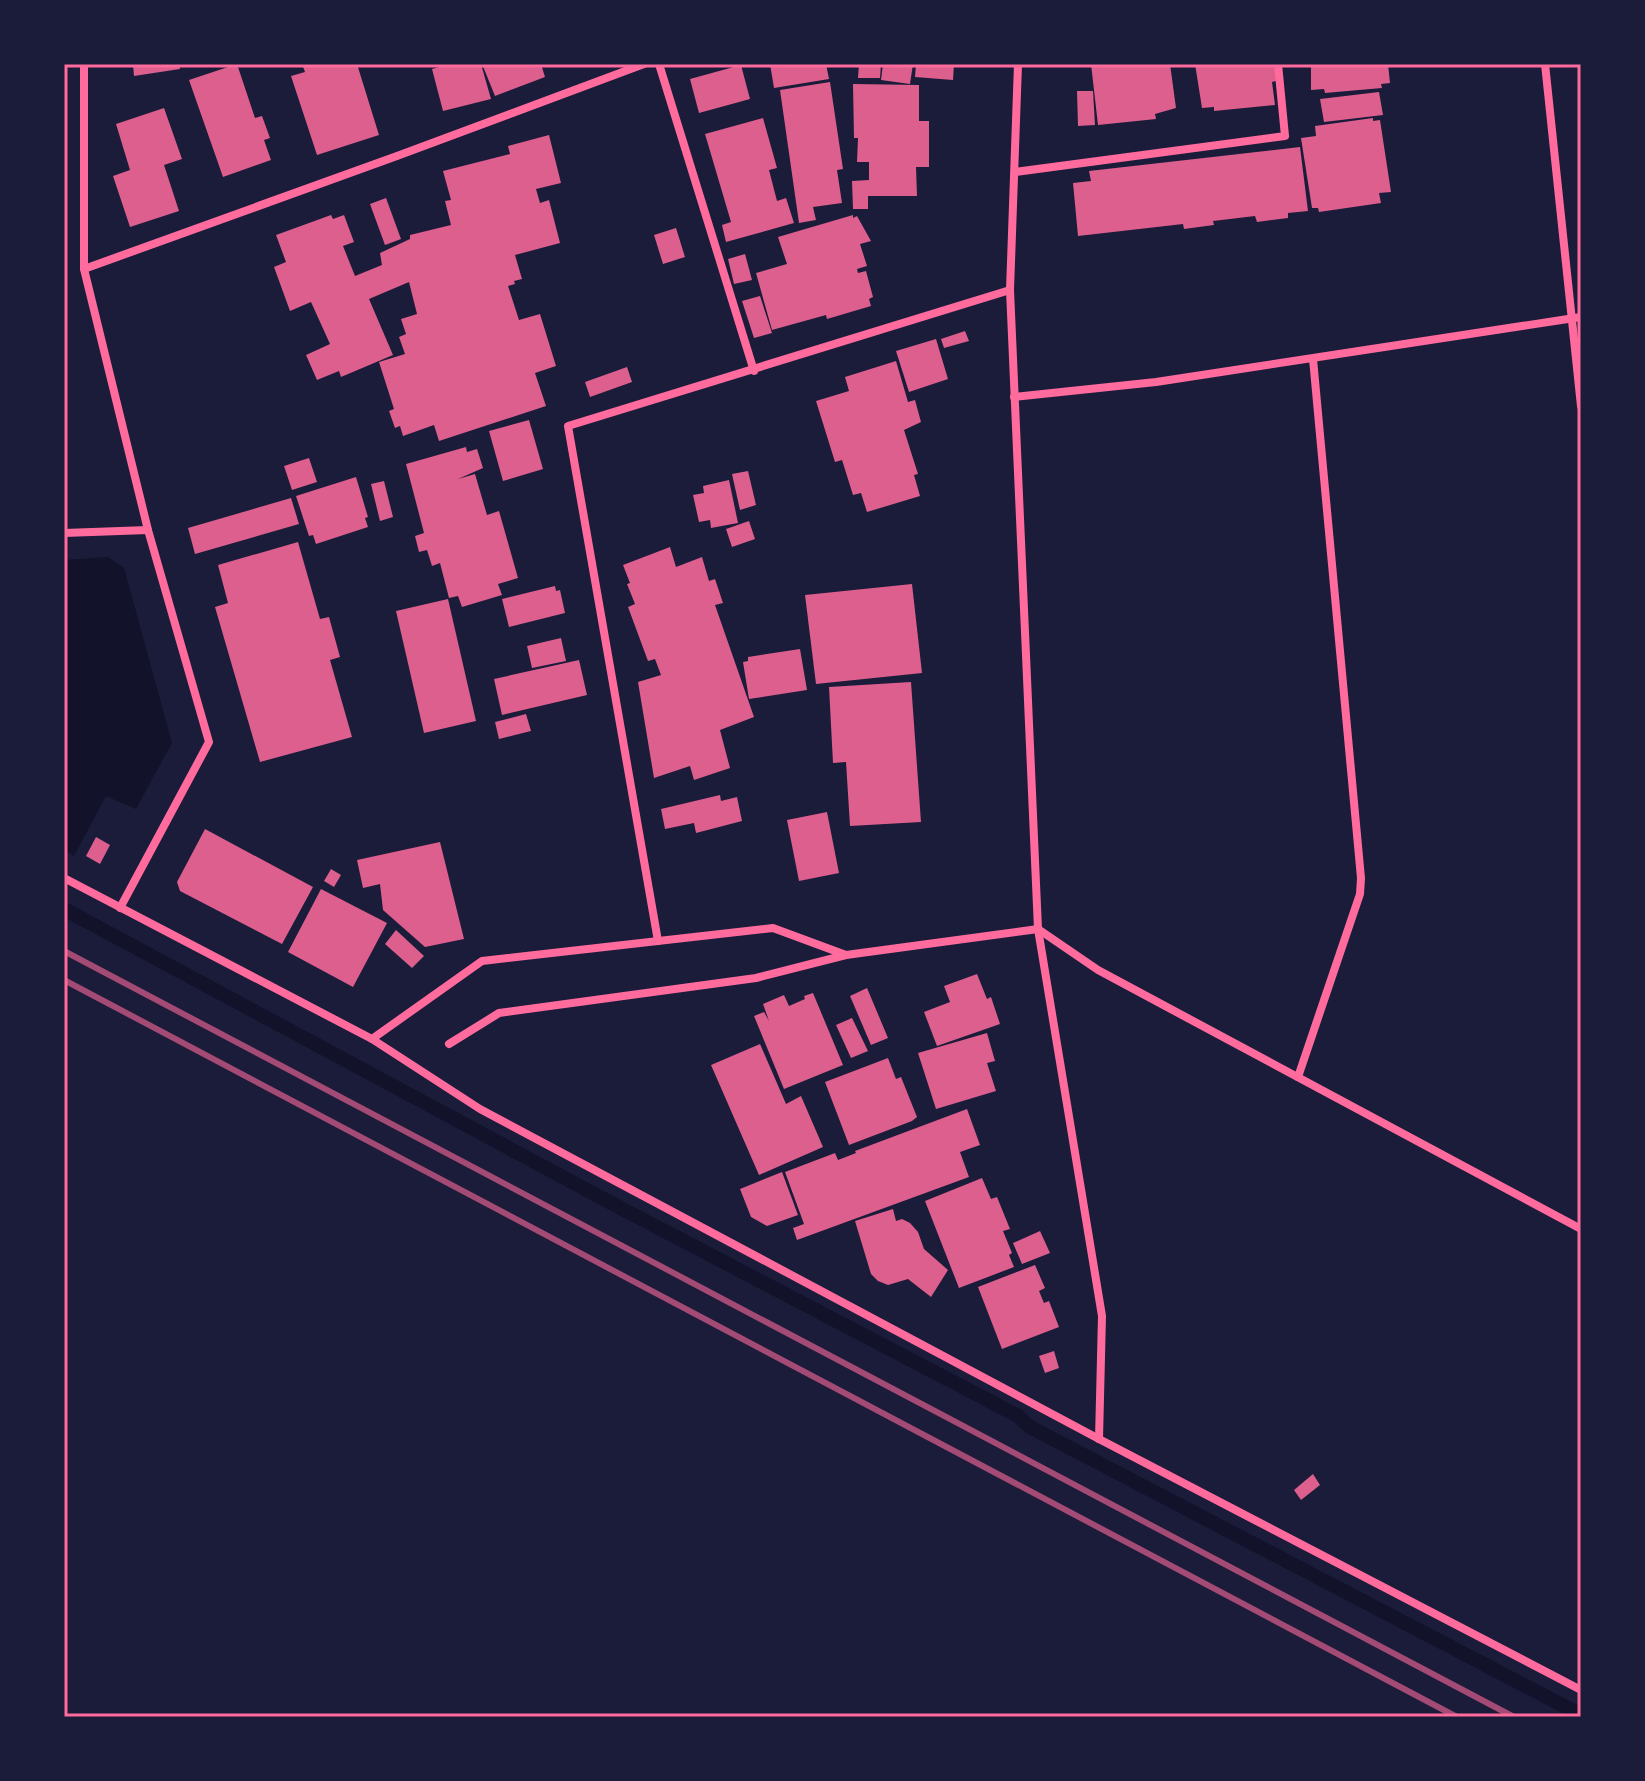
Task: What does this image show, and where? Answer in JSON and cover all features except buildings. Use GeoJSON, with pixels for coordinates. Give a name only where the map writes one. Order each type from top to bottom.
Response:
{"type":"FeatureCollection","features":[{"type":"Feature","properties":{"kind":"street"},"geometry":{"type":"LineString","coordinates":[[84,64],[84,269],[148,530],[209,742],[120,908]]}},
{"type":"Feature","properties":{"kind":"street"},"geometry":{"type":"LineString","coordinates":[[84,269],[644,64]]}},
{"type":"Feature","properties":{"kind":"street"},"geometry":{"type":"LineString","coordinates":[[659,64],[754,371]]}},
{"type":"Feature","properties":{"kind":"street"},"geometry":{"type":"LineString","coordinates":[[1018,64],[1010,290],[1038,929],[1102,1316],[1099,1439]]}},
{"type":"Feature","properties":{"kind":"street"},"geometry":{"type":"LineString","coordinates":[[1015,172],[1285,136],[1278,64]]}},
{"type":"Feature","properties":{"kind":"street"},"geometry":{"type":"LineString","coordinates":[[1545,64],[1577,319],[1581,406]]}},
{"type":"Feature","properties":{"kind":"street"},"geometry":{"type":"LineString","coordinates":[[658,941],[568,426],[1010,290]]}},
{"type":"Feature","properties":{"kind":"street"},"geometry":{"type":"LineString","coordinates":[[1014,397],[1156,382],[1577,319]]}},
{"type":"Feature","properties":{"kind":"street"},"geometry":{"type":"LineString","coordinates":[[1298,1077],[1360,894],[1361,878],[1313,359]]}},
{"type":"Feature","properties":{"kind":"street"},"geometry":{"type":"LineString","coordinates":[[64,533],[148,530]]}},
{"type":"Feature","properties":{"kind":"street"},"geometry":{"type":"LineString","coordinates":[[64,878],[372,1039],[480,1109],[1099,1439],[1581,1690]]}},
{"type":"Feature","properties":{"kind":"street"},"geometry":{"type":"LineString","coordinates":[[372,1039],[482,961],[773,928],[846,955]]}},
{"type":"Feature","properties":{"kind":"street"},"geometry":{"type":"LineString","coordinates":[[449,1044],[499,1013],[756,978],[846,955],[1038,929],[1098,970],[1581,1229]]}},
{"type":"Feature","properties":{"kind":"shaded area"},"geometry":{"type":"Polygon","coordinates":[[[108,557],[124,568],[172,743],[136,809],[106,796],[74,856],[64,850],[64,560],[108,557]]]}},
{"type":"Feature","properties":{"kind":"waterway"},"geometry":{"type":"LineString","coordinates":[[64,909],[613,1204],[1018,1416],[1030,1427],[1581,1715]]}},
{"type":"Feature","properties":{"kind":"railway"},"geometry":{"type":"LineString","coordinates":[[64,951],[1514,1717]]}},
{"type":"Feature","properties":{"kind":"railway"},"geometry":{"type":"LineString","coordinates":[[64,980],[1457,1717]]}}]}
